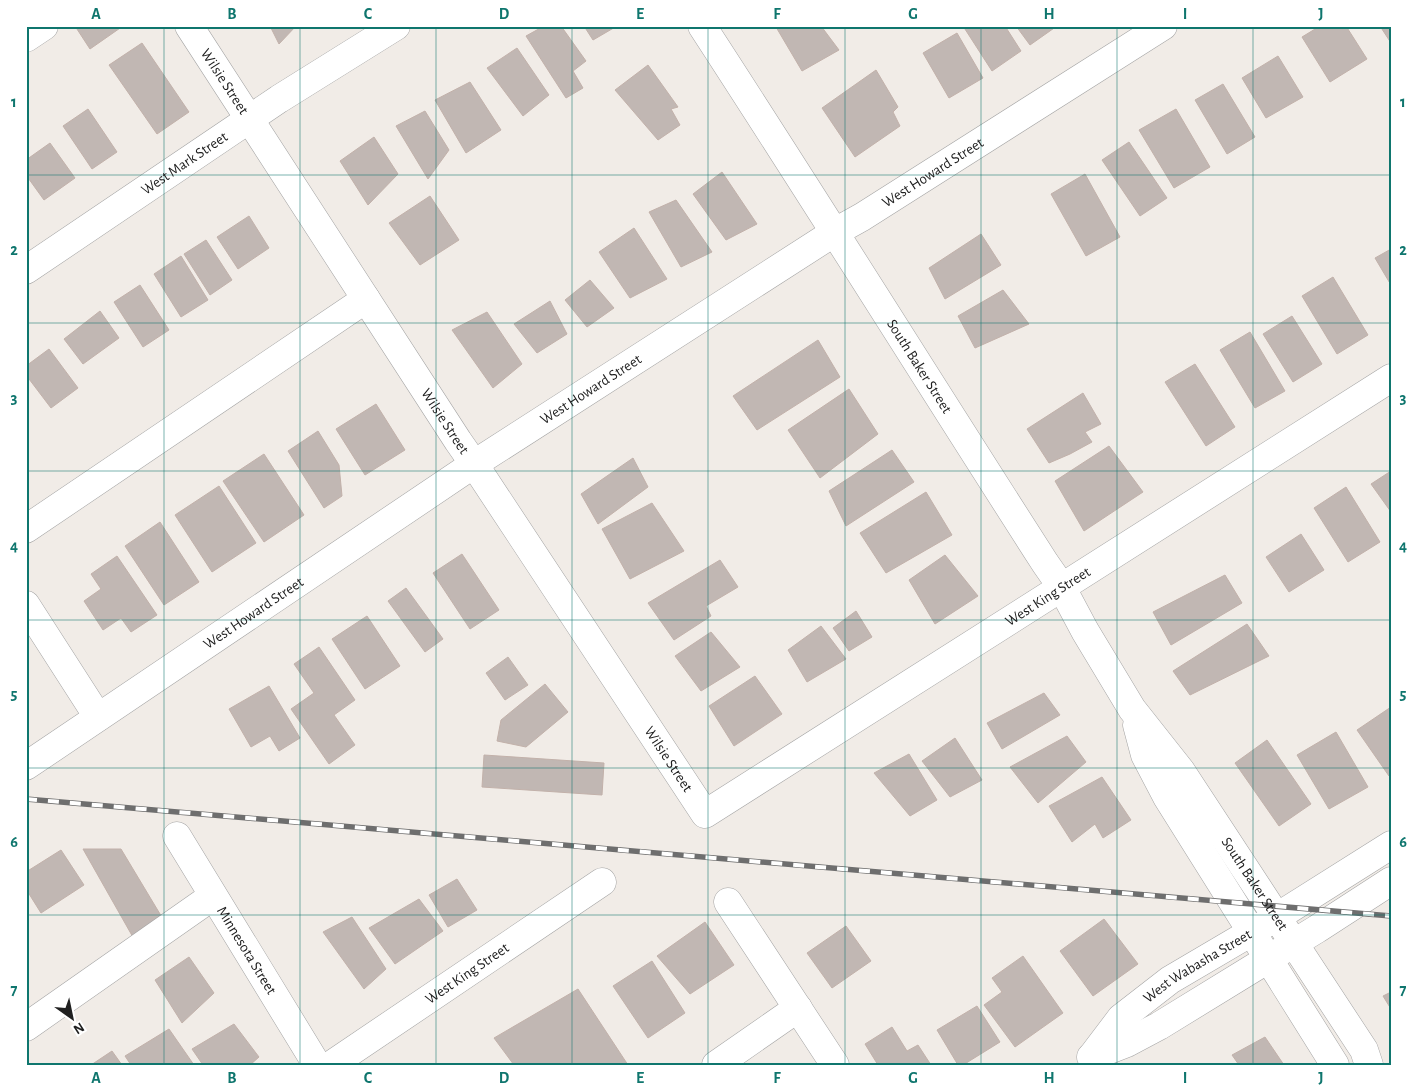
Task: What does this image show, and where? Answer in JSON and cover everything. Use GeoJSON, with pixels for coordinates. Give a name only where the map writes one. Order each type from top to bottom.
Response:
{"type":"FeatureCollection","features":[{"type":"Feature","properties":{"kind":"street"},"geometry":{"type":"LineString","coordinates":[[26,38],[44,26]]}},
{"type":"Feature","properties":{"kind":"street","name":"Wilsie Street"},"geometry":{"type":"LineString","coordinates":[[188,26],[458,442],[704,814]]}},
{"type":"Feature","properties":{"kind":"street","name":"West Mark Street"},"geometry":{"type":"LineString","coordinates":[[26,270],[278,99],[396,26]]}},
{"type":"Feature","properties":{"kind":"street","name":"South Baker Street"},"geometry":{"type":"LineString","coordinates":[[702,26],[835,232],[896,332],[1044,564],[1061,586],[1085,631],[1132,709],[1181,771],[1364,1050],[1369,1065]]}},
{"type":"Feature","properties":{"kind":"street","name":"West Howard Street"},"geometry":{"type":"LineString","coordinates":[[26,766],[474,464],[835,232],[1163,26]]}},
{"type":"Feature","properties":{"kind":"street"},"geometry":{"type":"LineString","coordinates":[[26,529],[366,299]]}},
{"type":"Feature","properties":{"kind":"street","name":"West King Street"},"geometry":{"type":"LineString","coordinates":[[704,814],[1391,378]]}},
{"type":"Feature","properties":{"kind":"street"},"geometry":{"type":"LineString","coordinates":[[26,605],[98,716]]}},
{"type":"Feature","properties":{"kind":"street","name":"South Baker Street"},"geometry":{"type":"LineString","coordinates":[[1132,709],[1145,755],[1167,797],[1335,1065]]}},
{"type":"Feature","properties":{"kind":"street","name":"Minnesota Street"},"geometry":{"type":"LineString","coordinates":[[177,836],[317,1065]]}},
{"type":"Feature","properties":{"kind":"street","name":"West Wabasha Street"},"geometry":{"type":"LineString","coordinates":[[1086,1060],[1121,1018],[1170,980],[1277,917],[1391,845]]}},
{"type":"Feature","properties":{"kind":"street","name":"West Wabasha Street"},"geometry":{"type":"LineString","coordinates":[[1086,1060],[1127,1043],[1160,1026],[1391,881]]}},
{"type":"Feature","properties":{"kind":"street","name":"West King Street"},"geometry":{"type":"LineString","coordinates":[[331,1065],[602,882]]}},
{"type":"Feature","properties":{"kind":"street"},"geometry":{"type":"LineString","coordinates":[[26,1027],[213,896]]}},
{"type":"Feature","properties":{"kind":"street"},"geometry":{"type":"LineString","coordinates":[[728,902],[835,1065]]}},
{"type":"Feature","properties":{"kind":"street"},"geometry":{"type":"LineString","coordinates":[[716,1065],[798,1008]]}},
{"type":"Feature","properties":{"kind":"building"},"geometry":{"type":"Polygon","coordinates":[[[75,26],[123,26],[90,49],[75,26]]]}},
{"type":"Feature","properties":{"kind":"building"},"geometry":{"type":"Polygon","coordinates":[[[270,26],[296,26],[279,44],[270,26]]]}},
{"type":"Feature","properties":{"kind":"building"},"geometry":{"type":"Polygon","coordinates":[[[544,26],[561,26],[586,61],[573,71],[583,88],[566,98],[526,36],[544,26]]]}},
{"type":"Feature","properties":{"kind":"building"},"geometry":{"type":"Polygon","coordinates":[[[584,26],[617,26],[593,40],[584,26]]]}},
{"type":"Feature","properties":{"kind":"building"},"geometry":{"type":"Polygon","coordinates":[[[821,26],[839,50],[802,71],[776,27],[821,26]]]}},
{"type":"Feature","properties":{"kind":"building"},"geometry":{"type":"Polygon","coordinates":[[[963,26],[1005,26],[1021,51],[992,71],[963,26]]]}},
{"type":"Feature","properties":{"kind":"building"},"geometry":{"type":"Polygon","coordinates":[[[1016,26],[1057,26],[1030,45],[1016,26]]]}},
{"type":"Feature","properties":{"kind":"building"},"geometry":{"type":"Polygon","coordinates":[[[1320,26],[1346,26],[1367,59],[1330,82],[1302,37],[1320,26]]]}},
{"type":"Feature","properties":{"kind":"building"},"geometry":{"type":"Polygon","coordinates":[[[1380,26],[1391,26],[1391,43],[1380,26]]]}},
{"type":"Feature","properties":{"kind":"building"},"geometry":{"type":"Polygon","coordinates":[[[957,33],[983,78],[949,98],[923,53],[957,33]]]}},
{"type":"Feature","properties":{"kind":"building"},"geometry":{"type":"Polygon","coordinates":[[[142,43],[189,112],[157,134],[109,65],[142,43]]]}},
{"type":"Feature","properties":{"kind":"building"},"geometry":{"type":"Polygon","coordinates":[[[517,48],[549,95],[523,116],[487,68],[517,48]]]}},
{"type":"Feature","properties":{"kind":"building"},"geometry":{"type":"Polygon","coordinates":[[[1278,56],[1303,97],[1266,118],[1242,78],[1278,56]]]}},
{"type":"Feature","properties":{"kind":"building"},"geometry":{"type":"Polygon","coordinates":[[[648,65],[678,107],[671,109],[680,125],[658,140],[615,90],[648,65]]]}},
{"type":"Feature","properties":{"kind":"building"},"geometry":{"type":"Polygon","coordinates":[[[876,70],[898,107],[893,112],[900,126],[855,157],[822,108],[876,70]]]}},
{"type":"Feature","properties":{"kind":"building"},"geometry":{"type":"Polygon","coordinates":[[[470,82],[501,130],[466,153],[435,100],[470,82]]]}},
{"type":"Feature","properties":{"kind":"building"},"geometry":{"type":"Polygon","coordinates":[[[1223,84],[1255,137],[1227,154],[1195,100],[1223,84]]]}},
{"type":"Feature","properties":{"kind":"building"},"geometry":{"type":"Polygon","coordinates":[[[88,109],[117,152],[92,169],[63,126],[88,109]]]}},
{"type":"Feature","properties":{"kind":"building"},"geometry":{"type":"Polygon","coordinates":[[[1176,109],[1210,167],[1174,188],[1139,130],[1176,109]]]}},
{"type":"Feature","properties":{"kind":"building"},"geometry":{"type":"Polygon","coordinates":[[[425,111],[449,150],[428,179],[396,126],[425,111]]]}},
{"type":"Feature","properties":{"kind":"building"},"geometry":{"type":"Polygon","coordinates":[[[374,137],[398,174],[368,205],[340,161],[374,137]]]}},
{"type":"Feature","properties":{"kind":"building"},"geometry":{"type":"Polygon","coordinates":[[[1129,142],[1167,198],[1140,216],[1102,160],[1129,142]]]}},
{"type":"Feature","properties":{"kind":"building"},"geometry":{"type":"Polygon","coordinates":[[[50,143],[75,178],[44,200],[26,175],[26,160],[50,143]]]}},
{"type":"Feature","properties":{"kind":"building"},"geometry":{"type":"Polygon","coordinates":[[[722,172],[757,224],[726,240],[693,194],[722,172]]]}},
{"type":"Feature","properties":{"kind":"building"},"geometry":{"type":"Polygon","coordinates":[[[1085,174],[1120,237],[1086,256],[1051,194],[1085,174]]]}},
{"type":"Feature","properties":{"kind":"building"},"geometry":{"type":"Polygon","coordinates":[[[430,196],[459,240],[420,265],[389,223],[430,196]]]}},
{"type":"Feature","properties":{"kind":"building"},"geometry":{"type":"Polygon","coordinates":[[[676,200],[712,252],[681,267],[649,212],[676,200]]]}},
{"type":"Feature","properties":{"kind":"building"},"geometry":{"type":"Polygon","coordinates":[[[249,216],[269,248],[238,269],[217,237],[249,216]]]}},
{"type":"Feature","properties":{"kind":"building"},"geometry":{"type":"Polygon","coordinates":[[[634,228],[667,279],[630,298],[599,252],[634,228]]]}},
{"type":"Feature","properties":{"kind":"building"},"geometry":{"type":"Polygon","coordinates":[[[981,234],[1001,265],[945,299],[929,268],[981,234]]]}},
{"type":"Feature","properties":{"kind":"building"},"geometry":{"type":"Polygon","coordinates":[[[206,240],[232,280],[210,295],[184,254],[206,240]]]}},
{"type":"Feature","properties":{"kind":"building"},"geometry":{"type":"Polygon","coordinates":[[[1391,249],[1391,285],[1375,258],[1391,249]]]}},
{"type":"Feature","properties":{"kind":"building"},"geometry":{"type":"Polygon","coordinates":[[[181,256],[208,300],[181,317],[154,274],[181,256]]]}},
{"type":"Feature","properties":{"kind":"building"},"geometry":{"type":"Polygon","coordinates":[[[1333,277],[1368,335],[1337,354],[1302,296],[1333,277]]]}},
{"type":"Feature","properties":{"kind":"building"},"geometry":{"type":"Polygon","coordinates":[[[590,280],[614,308],[587,327],[565,300],[590,280]]]}},
{"type":"Feature","properties":{"kind":"building"},"geometry":{"type":"Polygon","coordinates":[[[140,285],[169,330],[143,347],[114,302],[140,285]]]}},
{"type":"Feature","properties":{"kind":"building"},"geometry":{"type":"Polygon","coordinates":[[[1003,290],[1029,324],[975,348],[958,316],[1003,290]]]}},
{"type":"Feature","properties":{"kind":"building"},"geometry":{"type":"Polygon","coordinates":[[[550,301],[567,334],[537,353],[514,324],[550,301]]]}},
{"type":"Feature","properties":{"kind":"building"},"geometry":{"type":"Polygon","coordinates":[[[100,311],[119,338],[83,364],[64,339],[100,311]]]}},
{"type":"Feature","properties":{"kind":"building"},"geometry":{"type":"Polygon","coordinates":[[[487,312],[522,364],[493,388],[452,330],[487,312]]]}},
{"type":"Feature","properties":{"kind":"building"},"geometry":{"type":"Polygon","coordinates":[[[1292,316],[1322,364],[1293,382],[1263,334],[1292,316]]]}},
{"type":"Feature","properties":{"kind":"building"},"geometry":{"type":"Polygon","coordinates":[[[1250,332],[1285,391],[1255,408],[1220,350],[1250,332]]]}},
{"type":"Feature","properties":{"kind":"building"},"geometry":{"type":"Polygon","coordinates":[[[818,340],[840,377],[757,430],[733,396],[818,340]]]}},
{"type":"Feature","properties":{"kind":"building"},"geometry":{"type":"Polygon","coordinates":[[[49,349],[78,388],[51,408],[26,375],[26,366],[49,349]]]}},
{"type":"Feature","properties":{"kind":"building"},"geometry":{"type":"Polygon","coordinates":[[[1195,364],[1235,427],[1206,446],[1165,382],[1195,364]]]}},
{"type":"Feature","properties":{"kind":"building"},"geometry":{"type":"Polygon","coordinates":[[[849,389],[878,434],[820,478],[788,430],[849,389]]]}},
{"type":"Feature","properties":{"kind":"building"},"geometry":{"type":"Polygon","coordinates":[[[1083,393],[1101,424],[1085,432],[1092,442],[1049,463],[1027,429],[1083,393]]]}},
{"type":"Feature","properties":{"kind":"building"},"geometry":{"type":"Polygon","coordinates":[[[376,404],[405,450],[365,475],[336,429],[376,404]]]}},
{"type":"Feature","properties":{"kind":"building"},"geometry":{"type":"Polygon","coordinates":[[[318,431],[339,465],[342,496],[324,508],[288,451],[318,431]]]}},
{"type":"Feature","properties":{"kind":"building"},"geometry":{"type":"Polygon","coordinates":[[[1109,446],[1143,492],[1084,531],[1055,481],[1109,446]]]}},
{"type":"Feature","properties":{"kind":"building"},"geometry":{"type":"Polygon","coordinates":[[[892,450],[914,482],[846,526],[829,491],[892,450]]]}},
{"type":"Feature","properties":{"kind":"building"},"geometry":{"type":"Polygon","coordinates":[[[264,454],[304,515],[264,542],[223,481],[264,454]]]}},
{"type":"Feature","properties":{"kind":"building"},"geometry":{"type":"Polygon","coordinates":[[[633,458],[648,487],[598,524],[581,494],[633,458]]]}},
{"type":"Feature","properties":{"kind":"building"},"geometry":{"type":"Polygon","coordinates":[[[1391,471],[1391,512],[1371,484],[1391,471]]]}},
{"type":"Feature","properties":{"kind":"building"},"geometry":{"type":"Polygon","coordinates":[[[219,486],[256,543],[212,572],[175,515],[219,486]]]}},
{"type":"Feature","properties":{"kind":"building"},"geometry":{"type":"Polygon","coordinates":[[[1346,487],[1380,542],[1348,562],[1314,508],[1346,487]]]}},
{"type":"Feature","properties":{"kind":"building"},"geometry":{"type":"Polygon","coordinates":[[[926,492],[952,535],[886,573],[860,533],[926,492]]]}},
{"type":"Feature","properties":{"kind":"building"},"geometry":{"type":"Polygon","coordinates":[[[652,503],[684,551],[630,579],[602,529],[652,503]]]}},
{"type":"Feature","properties":{"kind":"building"},"geometry":{"type":"Polygon","coordinates":[[[160,522],[199,582],[164,605],[125,546],[160,522]]]}},
{"type":"Feature","properties":{"kind":"building"},"geometry":{"type":"Polygon","coordinates":[[[1301,534],[1324,570],[1289,592],[1266,557],[1301,534]]]}},
{"type":"Feature","properties":{"kind":"building"},"geometry":{"type":"Polygon","coordinates":[[[462,554],[499,610],[470,629],[433,573],[462,554]]]}},
{"type":"Feature","properties":{"kind":"building"},"geometry":{"type":"Polygon","coordinates":[[[945,555],[978,596],[935,624],[909,580],[945,555]]]}},
{"type":"Feature","properties":{"kind":"building"},"geometry":{"type":"Polygon","coordinates":[[[117,556],[157,615],[131,632],[121,618],[103,630],[84,601],[101,589],[91,574],[117,556]]]}},
{"type":"Feature","properties":{"kind":"building"},"geometry":{"type":"Polygon","coordinates":[[[720,560],[738,587],[706,606],[711,616],[674,640],[648,603],[720,560]]]}},
{"type":"Feature","properties":{"kind":"building"},"geometry":{"type":"Polygon","coordinates":[[[1225,575],[1242,603],[1171,645],[1153,612],[1225,575]]]}},
{"type":"Feature","properties":{"kind":"building"},"geometry":{"type":"Polygon","coordinates":[[[406,588],[443,639],[425,652],[388,601],[406,588]]]}},
{"type":"Feature","properties":{"kind":"building"},"geometry":{"type":"Polygon","coordinates":[[[856,611],[872,637],[849,651],[833,628],[856,611]]]}},
{"type":"Feature","properties":{"kind":"building"},"geometry":{"type":"Polygon","coordinates":[[[367,616],[400,666],[365,689],[332,639],[367,616]]]}},
{"type":"Feature","properties":{"kind":"building"},"geometry":{"type":"Polygon","coordinates":[[[1247,624],[1269,656],[1190,695],[1173,671],[1247,624]]]}},
{"type":"Feature","properties":{"kind":"building"},"geometry":{"type":"Polygon","coordinates":[[[821,626],[846,659],[807,682],[788,650],[821,626]]]}},
{"type":"Feature","properties":{"kind":"building"},"geometry":{"type":"Polygon","coordinates":[[[711,632],[740,667],[701,691],[675,656],[711,632]]]}},
{"type":"Feature","properties":{"kind":"building"},"geometry":{"type":"Polygon","coordinates":[[[319,647],[355,700],[334,715],[355,745],[329,764],[291,709],[314,693],[294,664],[319,647]]]}},
{"type":"Feature","properties":{"kind":"building"},"geometry":{"type":"Polygon","coordinates":[[[508,657],[528,685],[505,700],[486,673],[508,657]]]}},
{"type":"Feature","properties":{"kind":"building"},"geometry":{"type":"Polygon","coordinates":[[[755,676],[782,714],[734,746],[709,706],[755,676]]]}},
{"type":"Feature","properties":{"kind":"building"},"geometry":{"type":"Polygon","coordinates":[[[545,684],[568,712],[526,747],[497,741],[501,720],[545,684]]]}},
{"type":"Feature","properties":{"kind":"building"},"geometry":{"type":"Polygon","coordinates":[[[269,686],[300,738],[279,751],[270,736],[251,747],[229,709],[269,686]]]}},
{"type":"Feature","properties":{"kind":"building"},"geometry":{"type":"Polygon","coordinates":[[[1044,693],[1060,715],[1002,749],[987,723],[1044,693]]]}},
{"type":"Feature","properties":{"kind":"building"},"geometry":{"type":"Polygon","coordinates":[[[1391,707],[1391,775],[1389,776],[1357,730],[1391,707]]]}},
{"type":"Feature","properties":{"kind":"building"},"geometry":{"type":"Polygon","coordinates":[[[1336,732],[1368,787],[1329,809],[1297,755],[1336,732]]]}},
{"type":"Feature","properties":{"kind":"building"},"geometry":{"type":"Polygon","coordinates":[[[1067,736],[1086,762],[1038,803],[1010,767],[1067,736]]]}},
{"type":"Feature","properties":{"kind":"building"},"geometry":{"type":"Polygon","coordinates":[[[955,738],[982,780],[950,797],[922,761],[955,738]]]}},
{"type":"Feature","properties":{"kind":"building"},"geometry":{"type":"Polygon","coordinates":[[[1267,740],[1311,804],[1279,826],[1235,763],[1267,740]]]}},
{"type":"Feature","properties":{"kind":"building"},"geometry":{"type":"Polygon","coordinates":[[[909,754],[937,800],[910,816],[874,773],[909,754]]]}},
{"type":"Feature","properties":{"kind":"building"},"geometry":{"type":"Polygon","coordinates":[[[484,755],[604,763],[602,795],[482,787],[484,755]]]}},
{"type":"Feature","properties":{"kind":"building"},"geometry":{"type":"Polygon","coordinates":[[[1102,777],[1131,820],[1103,838],[1095,824],[1072,842],[1049,806],[1102,777]]]}},
{"type":"Feature","properties":{"kind":"building"},"geometry":{"type":"Polygon","coordinates":[[[83,849],[121,849],[163,919],[134,939],[83,849]]]}},
{"type":"Feature","properties":{"kind":"building"},"geometry":{"type":"Polygon","coordinates":[[[61,850],[84,885],[41,913],[26,889],[26,872],[61,850]]]}},
{"type":"Feature","properties":{"kind":"building"},"geometry":{"type":"Polygon","coordinates":[[[457,879],[477,910],[448,927],[429,895],[457,879]]]}},
{"type":"Feature","properties":{"kind":"building"},"geometry":{"type":"Polygon","coordinates":[[[419,899],[443,931],[395,964],[369,928],[419,899]]]}},
{"type":"Feature","properties":{"kind":"building"},"geometry":{"type":"Polygon","coordinates":[[[352,917],[386,969],[364,989],[323,932],[352,917]]]}},
{"type":"Feature","properties":{"kind":"building"},"geometry":{"type":"Polygon","coordinates":[[[1104,919],[1138,964],[1093,996],[1060,951],[1104,919]]]}},
{"type":"Feature","properties":{"kind":"building"},"geometry":{"type":"Polygon","coordinates":[[[705,922],[734,965],[690,994],[657,956],[705,922]]]}},
{"type":"Feature","properties":{"kind":"building"},"geometry":{"type":"Polygon","coordinates":[[[846,926],[871,961],[832,988],[807,953],[846,926]]]}},
{"type":"Feature","properties":{"kind":"building"},"geometry":{"type":"Polygon","coordinates":[[[1023,956],[1063,1013],[1015,1047],[984,1005],[1002,992],[992,978],[1023,956]]]}},
{"type":"Feature","properties":{"kind":"building"},"geometry":{"type":"Polygon","coordinates":[[[189,957],[214,993],[182,1023],[155,980],[189,957]]]}},
{"type":"Feature","properties":{"kind":"building"},"geometry":{"type":"Polygon","coordinates":[[[652,961],[685,1013],[648,1038],[613,986],[652,961]]]}},
{"type":"Feature","properties":{"kind":"building"},"geometry":{"type":"Polygon","coordinates":[[[578,989],[628,1065],[514,1065],[494,1038],[578,989]]]}},
{"type":"Feature","properties":{"kind":"building"},"geometry":{"type":"Polygon","coordinates":[[[1391,992],[1391,1009],[1383,996],[1391,992]]]}},
{"type":"Feature","properties":{"kind":"building"},"geometry":{"type":"Polygon","coordinates":[[[977,1006],[1000,1042],[963,1065],[958,1065],[937,1030],[977,1006]]]}},
{"type":"Feature","properties":{"kind":"building"},"geometry":{"type":"Polygon","coordinates":[[[234,1024],[259,1057],[250,1065],[203,1065],[192,1049],[234,1024]]]}},
{"type":"Feature","properties":{"kind":"building"},"geometry":{"type":"Polygon","coordinates":[[[892,1027],[907,1051],[918,1045],[931,1065],[878,1065],[865,1044],[892,1027]]]}},
{"type":"Feature","properties":{"kind":"building"},"geometry":{"type":"Polygon","coordinates":[[[169,1029],[194,1065],[131,1065],[125,1056],[169,1029]]]}},
{"type":"Feature","properties":{"kind":"building"},"geometry":{"type":"Polygon","coordinates":[[[1265,1037],[1284,1065],[1239,1065],[1232,1055],[1265,1037]]]}},
{"type":"Feature","properties":{"kind":"building"},"geometry":{"type":"Polygon","coordinates":[[[112,1051],[122,1065],[91,1065],[112,1051]]]}},
{"type":"Feature","properties":{"kind":"railway"},"geometry":{"type":"LineString","coordinates":[[26,799],[1391,916]]}}]}
